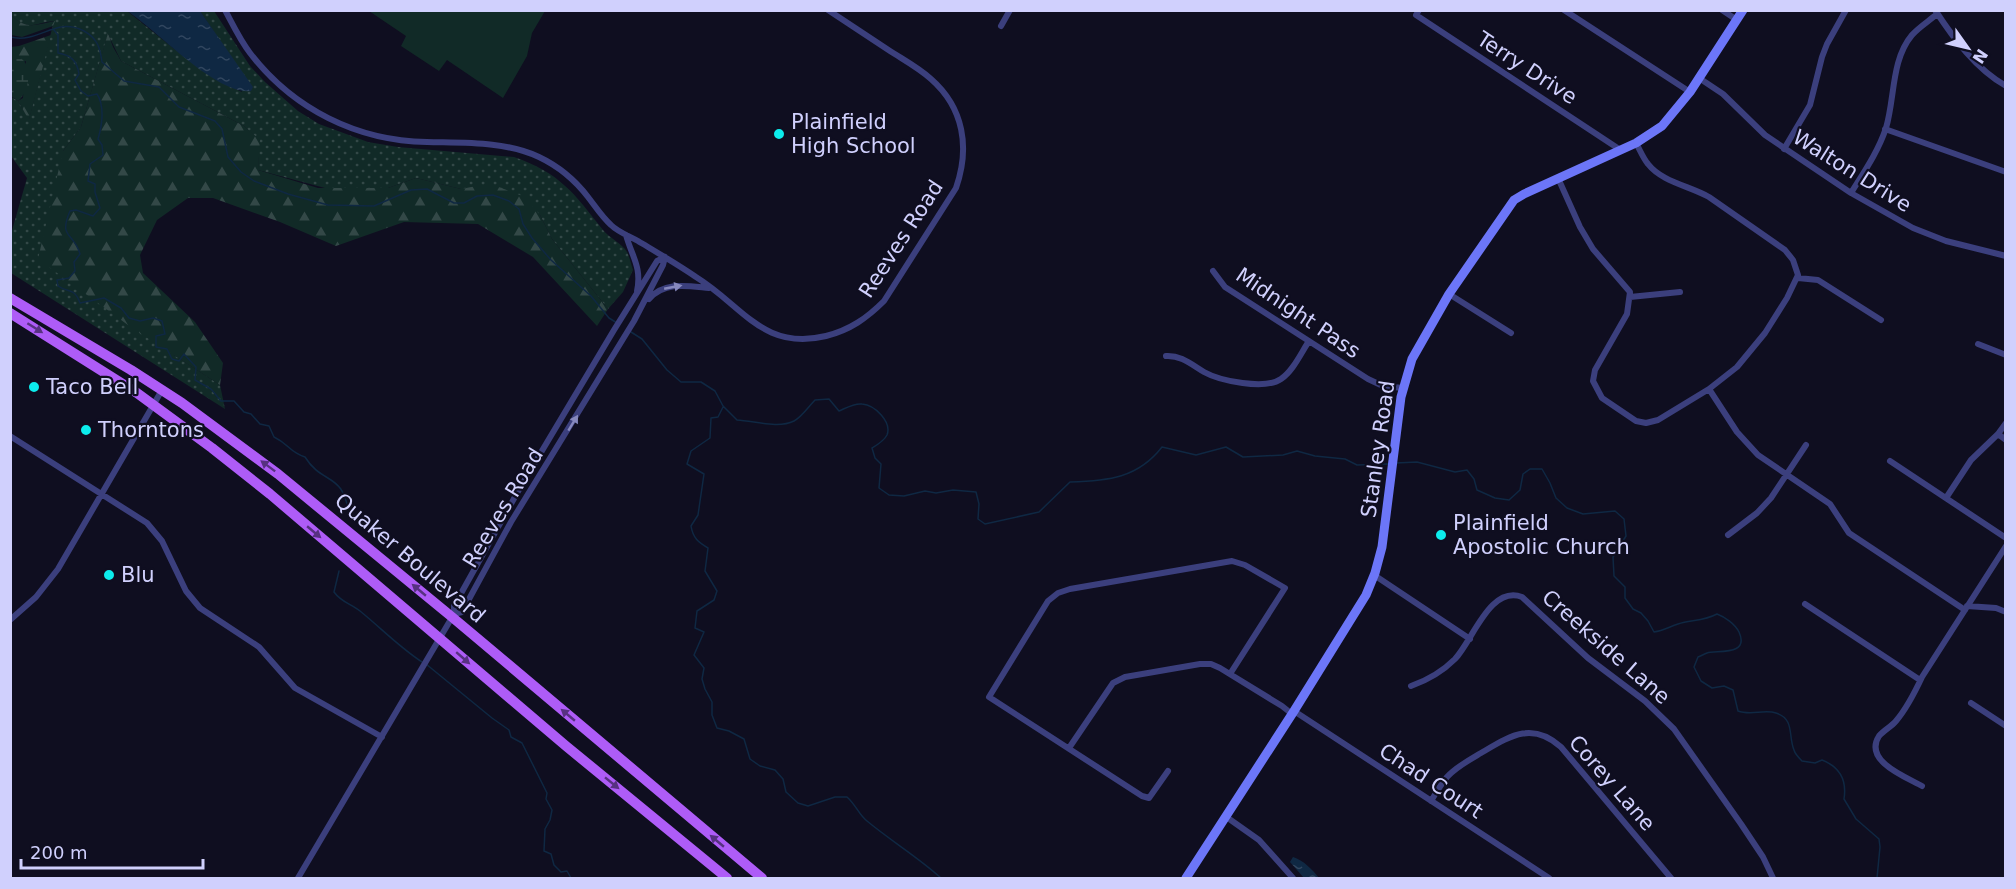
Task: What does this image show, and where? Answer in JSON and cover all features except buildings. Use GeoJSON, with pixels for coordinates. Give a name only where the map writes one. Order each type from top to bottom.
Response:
{"type":"FeatureCollection","features":[{"type":"Feature","properties":{"kind":"main road","name":"Quaker Boulevard"},"geometry":{"type":"LineString","coordinates":[[10,298],[162,390],[278,474],[453,615],[762,879]]}},
{"type":"Feature","properties":{"kind":"main road","name":"Quaker Boulevard"},"geometry":{"type":"LineString","coordinates":[[10,313],[153,404],[249,477],[727,879]]}},
{"type":"Feature","properties":{"kind":"street"},"geometry":{"type":"LineString","coordinates":[[225,10],[250,53],[264,70],[304,105],[329,119],[367,135],[410,142],[478,144],[523,151],[537,156],[555,165],[586,194],[611,226],[665,257]]}},
{"type":"Feature","properties":{"kind":"street","name":"Reeves Road"},"geometry":{"type":"LineString","coordinates":[[665,257],[711,288],[766,331],[787,339],[813,339],[834,334],[857,324],[884,301],[956,188],[962,172],[964,147],[961,126],[945,96],[931,79],[828,10]]}},
{"type":"Feature","properties":{"kind":"street"},"geometry":{"type":"LineString","coordinates":[[1001,26],[1010,10]]}},
{"type":"Feature","properties":{"kind":"street"},"geometry":{"type":"LineString","coordinates":[[1564,10],[1690,92]]}},
{"type":"Feature","properties":{"kind":"street"},"geometry":{"type":"LineString","coordinates":[[1722,10],[1737,20]]}},
{"type":"Feature","properties":{"kind":"street","name":"Stanley Road"},"geometry":{"type":"LineString","coordinates":[[1186,879],[1293,712],[1360,604],[1374,576],[1382,547],[1394,448],[1407,372],[1417,349],[1449,294],[1514,200],[1636,143],[1662,126],[1700,78],[1743,10]]}},
{"type":"Feature","properties":{"kind":"street"},"geometry":{"type":"LineString","coordinates":[[1784,148],[1810,105],[1822,57],[1834,29],[1846,10]]}},
{"type":"Feature","properties":{"kind":"street"},"geometry":{"type":"LineString","coordinates":[[1851,193],[1868,167],[1885,129],[1901,53],[1913,34],[1936,12],[1975,63],[2006,86]]}},
{"type":"Feature","properties":{"kind":"street","name":"Terry Drive"},"geometry":{"type":"LineString","coordinates":[[1418,13],[1619,149]]}},
{"type":"Feature","properties":{"kind":"street","name":"Walton Drive"},"geometry":{"type":"LineString","coordinates":[[1700,78],[1723,94],[1765,135],[1851,193],[1913,228],[1946,241],[2006,256]]}},
{"type":"Feature","properties":{"kind":"street"},"geometry":{"type":"LineString","coordinates":[[1885,129],[2006,172]]}},
{"type":"Feature","properties":{"kind":"street"},"geometry":{"type":"LineString","coordinates":[[1558,178],[1580,227],[1593,249],[1623,281],[1630,292],[1627,314],[1593,375],[1595,386],[1602,398],[1636,421],[1646,423],[1658,420],[1709,388],[1737,367],[1756,346],[1798,278],[1793,260],[1785,250],[1708,197],[1655,171],[1646,162],[1636,143]]}},
{"type":"Feature","properties":{"kind":"street"},"geometry":{"type":"LineString","coordinates":[[626,235],[638,263],[639,281],[636,293]]}},
{"type":"Feature","properties":{"kind":"street","name":"Reeves Road"},"geometry":{"type":"LineString","coordinates":[[298,879],[453,615],[454,606],[506,511],[636,293],[657,261],[665,257]]}},
{"type":"Feature","properties":{"kind":"street","name":"Reeves Road"},"geometry":{"type":"LineString","coordinates":[[453,615],[462,612],[511,522],[626,335],[665,257]]}},
{"type":"Feature","properties":{"kind":"street","name":"Midnight Pass"},"geometry":{"type":"LineString","coordinates":[[1213,271],[1225,287],[1375,384],[1403,388]]}},
{"type":"Feature","properties":{"kind":"street"},"geometry":{"type":"LineString","coordinates":[[1798,278],[1818,280],[1881,320]]}},
{"type":"Feature","properties":{"kind":"street"},"geometry":{"type":"LineString","coordinates":[[642,306],[654,294],[669,287],[689,285],[711,288]]}},
{"type":"Feature","properties":{"kind":"street"},"geometry":{"type":"LineString","coordinates":[[1630,297],[1680,292]]}},
{"type":"Feature","properties":{"kind":"street"},"geometry":{"type":"LineString","coordinates":[[1449,294],[1511,333]]}},
{"type":"Feature","properties":{"kind":"street"},"geometry":{"type":"LineString","coordinates":[[1166,356],[1176,356],[1209,375],[1225,380],[1268,384],[1287,375],[1309,341]]}},
{"type":"Feature","properties":{"kind":"street"},"geometry":{"type":"LineString","coordinates":[[1978,344],[2006,355]]}},
{"type":"Feature","properties":{"kind":"street"},"geometry":{"type":"LineString","coordinates":[[1709,388],[1744,440],[1758,455],[1830,504],[1849,533],[1966,608],[1996,609],[2006,612]]}},
{"type":"Feature","properties":{"kind":"street"},"geometry":{"type":"LineString","coordinates":[[10,620],[36,597],[52,578],[162,390]]}},
{"type":"Feature","properties":{"kind":"street"},"geometry":{"type":"LineString","coordinates":[[1946,498],[1971,460],[2006,423]]}},
{"type":"Feature","properties":{"kind":"street"},"geometry":{"type":"LineString","coordinates":[[1998,434],[2006,440]]}},
{"type":"Feature","properties":{"kind":"street"},"geometry":{"type":"LineString","coordinates":[[10,436],[141,519],[158,534],[170,554],[186,591],[200,608],[259,647],[295,688],[382,737]]}},
{"type":"Feature","properties":{"kind":"street"},"geometry":{"type":"LineString","coordinates":[[1728,535],[1764,507],[1806,445]]}},
{"type":"Feature","properties":{"kind":"street"},"geometry":{"type":"LineString","coordinates":[[1890,461],[2006,538]]}},
{"type":"Feature","properties":{"kind":"street"},"geometry":{"type":"LineString","coordinates":[[1922,786],[1882,762],[1876,753],[1876,742],[1881,733],[1896,722],[1901,715],[1918,688],[1920,680],[2006,546]]}},
{"type":"Feature","properties":{"kind":"street"},"geometry":{"type":"LineString","coordinates":[[1168,771],[1149,798],[1142,796],[989,697],[1045,606],[1053,597],[1064,591],[1232,561],[1245,565],[1285,588],[1230,674]]}},
{"type":"Feature","properties":{"kind":"street"},"geometry":{"type":"LineString","coordinates":[[1374,576],[1470,639]]}},
{"type":"Feature","properties":{"kind":"street","name":"Creekside Lane"},"geometry":{"type":"LineString","coordinates":[[1411,686],[1446,667],[1462,651],[1497,600],[1513,595],[1526,600],[1588,658],[1646,701],[1674,729],[1763,857],[1773,879]]}},
{"type":"Feature","properties":{"kind":"street"},"geometry":{"type":"LineString","coordinates":[[1805,604],[1920,680]]}},
{"type":"Feature","properties":{"kind":"street","name":"Chad Court"},"geometry":{"type":"LineString","coordinates":[[1069,748],[1108,688],[1118,679],[1206,663],[1216,665],[1293,712],[1549,879]]}},
{"type":"Feature","properties":{"kind":"street"},"geometry":{"type":"LineString","coordinates":[[1971,703],[2006,726]]}},
{"type":"Feature","properties":{"kind":"street","name":"Corey Lane"},"geometry":{"type":"LineString","coordinates":[[1431,801],[1444,780],[1457,768],[1504,739],[1526,733],[1540,735],[1562,747],[1671,879]]}},
{"type":"Feature","properties":{"kind":"street"},"geometry":{"type":"LineString","coordinates":[[1225,816],[1259,840],[1293,879]]}},
{"type":"Feature","properties":{"kind":"green space"},"geometry":{"type":"Polygon","coordinates":[[[11,10],[127,11],[188,60],[217,80],[242,92],[221,42],[200,11],[214,11],[250,66],[298,111],[319,124],[368,142],[398,147],[514,157],[530,163],[555,177],[574,195],[606,233],[625,249],[633,270],[623,292],[608,309],[552,239],[540,215],[461,189],[416,178],[388,188],[325,188],[258,170],[259,140],[244,126],[121,61],[108,34],[81,127],[63,151],[174,355],[220,385],[225,409],[11,273],[11,234],[27,178],[11,156],[10,96],[18,101],[29,119],[54,21],[27,25],[11,15],[11,10]]]}},
{"type":"Feature","properties":{"kind":"green space"},"geometry":{"type":"Polygon","coordinates":[[[369,11],[545,11],[532,33],[527,56],[503,98],[447,60],[439,71],[401,46],[406,36],[369,11]]]}},
{"type":"Feature","properties":{"kind":"green space"},"geometry":{"type":"Polygon","coordinates":[[[11,15],[26,25],[55,21],[53,26],[22,37],[11,35],[11,15]]]}},
{"type":"Feature","properties":{"kind":"green space"},"geometry":{"type":"Polygon","coordinates":[[[108,33],[121,61],[244,126],[260,140],[258,170],[318,188],[388,188],[416,178],[461,189],[482,185],[496,186],[525,197],[540,215],[552,239],[608,309],[597,326],[533,257],[478,224],[404,222],[336,246],[280,222],[213,198],[188,198],[157,220],[140,255],[143,273],[195,322],[223,363],[220,385],[132,328],[38,259],[63,151],[81,127],[108,33]]]}},
{"type":"Feature","properties":{"kind":"green space"},"geometry":{"type":"Polygon","coordinates":[[[51,35],[29,120],[18,101],[23,98],[26,61],[11,67],[11,47],[51,35]]]}},
{"type":"Feature","properties":{"kind":"green space"},"geometry":{"type":"Polygon","coordinates":[[[15,56],[21,58],[28,69],[26,90],[18,101],[11,96],[10,70],[15,56]]]}},
{"type":"Feature","properties":{"kind":"water"},"geometry":{"type":"Polygon","coordinates":[[[127,11],[200,11],[253,87],[251,91],[221,83],[187,60],[127,11]]]}},
{"type":"Feature","properties":{"kind":"water"},"geometry":{"type":"Polygon","coordinates":[[[1293,857],[1308,866],[1319,878],[1304,878],[1290,862],[1293,857]]]}},
{"type":"Feature","properties":{"kind":"waterway"},"geometry":{"type":"LineString","coordinates":[[10,37],[30,37],[64,27],[74,27],[84,31],[97,44],[102,62],[124,81],[159,87],[179,107],[215,121],[222,129],[228,157],[241,172],[254,181],[288,194],[328,205],[374,206],[411,190],[427,189],[454,203],[464,203],[477,196],[493,195],[509,201],[519,209],[523,224],[551,260],[591,296],[609,318],[617,323]]}},
{"type":"Feature","properties":{"kind":"waterway"},"geometry":{"type":"LineString","coordinates":[[54,30],[58,35],[58,53],[73,59],[77,66],[79,74],[75,80],[81,91],[88,96],[97,94],[100,99],[102,116],[98,139],[102,145],[103,155],[90,164],[88,181],[95,184],[100,208],[93,216],[76,210],[70,211],[66,231],[80,254],[74,262],[75,271],[69,278],[57,280],[58,286],[74,293],[80,303],[104,298],[121,308],[129,318],[140,321],[153,318],[162,321],[165,334],[156,336],[156,347],[167,349],[172,359],[179,361],[184,354],[196,367],[195,380],[211,389],[221,401],[234,401],[260,424],[269,426],[274,437],[305,457],[319,472],[338,485],[343,492],[349,516]]}},
{"type":"Feature","properties":{"kind":"waterway"},"geometry":{"type":"LineString","coordinates":[[631,332],[642,339],[667,370],[681,382],[701,382],[715,391],[723,406],[737,420],[774,424],[788,423],[800,417],[815,400],[829,399],[839,411],[859,404],[872,407],[885,420],[888,430],[884,439],[872,448],[875,458],[881,464],[879,488],[889,495],[904,496],[925,491],[976,492],[979,504],[978,519],[985,524],[1039,512],[1070,482],[1121,476],[1143,465],[1162,447],[1196,455],[1226,447],[1243,457],[1283,455],[1297,451],[1315,456],[1345,459],[1357,465],[1388,464]]}},
{"type":"Feature","properties":{"kind":"waterway"},"geometry":{"type":"LineString","coordinates":[[723,407],[718,417],[711,418],[710,438],[691,451],[687,464],[704,474],[698,515],[691,526],[696,539],[708,548],[705,571],[717,591],[714,600],[697,611],[695,628],[704,632],[694,655],[704,668],[702,679],[712,702],[712,715],[717,728],[744,739],[750,759],[760,766],[775,770],[783,779],[786,792],[798,803],[808,806],[835,797],[847,797],[867,821],[941,878]]}},
{"type":"Feature","properties":{"kind":"waterway"},"geometry":{"type":"LineString","coordinates":[[1396,463],[1417,462],[1455,472],[1467,470],[1474,479],[1477,490],[1495,498],[1509,500],[1520,490],[1523,474],[1530,469],[1542,469],[1556,498],[1567,508],[1583,514],[1615,511],[1624,519],[1626,536],[1613,557],[1614,576],[1625,587],[1625,598],[1633,609],[1641,613],[1648,621],[1654,632],[1717,614],[1735,626],[1739,632],[1740,645],[1731,650],[1707,653],[1698,657],[1694,667],[1701,681],[1712,688],[1724,686],[1733,690],[1738,711],[1771,712],[1782,716],[1790,728],[1792,745],[1802,761],[1815,763],[1822,760],[1838,770],[1843,780],[1844,799],[1856,819],[1879,839],[1877,878]]}},
{"type":"Feature","properties":{"kind":"waterway"},"geometry":{"type":"LineString","coordinates":[[339,571],[334,592],[422,662]]}},
{"type":"Feature","properties":{"kind":"waterway"},"geometry":{"type":"LineString","coordinates":[[426,664],[509,730],[511,737],[522,743],[547,793],[546,799],[552,810],[545,829],[544,851],[551,854],[554,865],[561,872],[567,871],[571,878]]}},
{"type":"Feature","properties":{"kind":"place","name":"Plainfield High School"},"geometry":{"type":"Point","coordinates":[779,134]}},
{"type":"Feature","properties":{"kind":"place","name":"Taco Bell"},"geometry":{"type":"Point","coordinates":[34,387]}},
{"type":"Feature","properties":{"kind":"place","name":"Thorntons"},"geometry":{"type":"Point","coordinates":[86,430]}},
{"type":"Feature","properties":{"kind":"place","name":"Plainfield Apostolic Church"},"geometry":{"type":"Point","coordinates":[1441,535]}},
{"type":"Feature","properties":{"kind":"place","name":"Blu"},"geometry":{"type":"Point","coordinates":[109,575]}}]}
